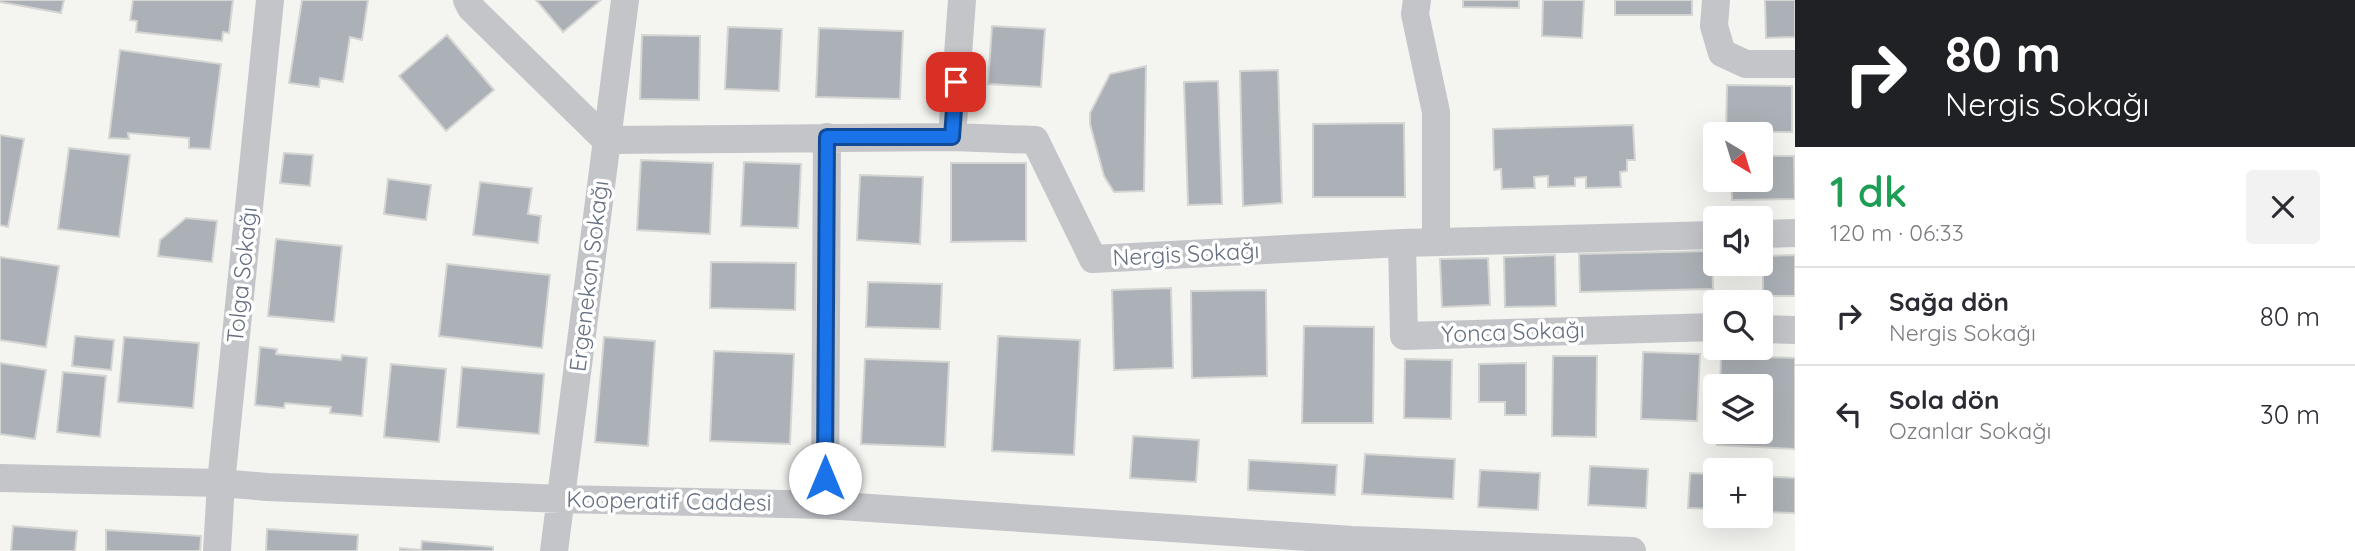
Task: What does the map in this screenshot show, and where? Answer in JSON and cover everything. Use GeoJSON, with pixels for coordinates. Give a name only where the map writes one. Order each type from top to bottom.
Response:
{"type":"FeatureCollection","features":[{"type":"Feature","properties":{"kind":"street","name":"Tolga Sokağı"},"geometry":{"type":"LineString","coordinates":[[218,551],[221,483],[270,0]]}},
{"type":"Feature","properties":{"kind":"street"},"geometry":{"type":"LineString","coordinates":[[467,0],[471,8],[606,140]]}},
{"type":"Feature","properties":{"kind":"street","name":"Ergenekon Sokağı"},"geometry":{"type":"LineString","coordinates":[[554,551],[625,0]]}},
{"type":"Feature","properties":{"kind":"street"},"geometry":{"type":"LineString","coordinates":[[952,137],[962,0]]}},
{"type":"Feature","properties":{"kind":"street"},"geometry":{"type":"LineString","coordinates":[[1417,0],[1415,14],[1436,112],[1436,242]]}},
{"type":"Feature","properties":{"kind":"street"},"geometry":{"type":"LineString","coordinates":[[1716,0],[1714,26],[1722,53],[1746,64],[1795,64]]}},
{"type":"Feature","properties":{"kind":"street"},"geometry":{"type":"LineString","coordinates":[[825,505],[827,137]]}},
{"type":"Feature","properties":{"kind":"street","name":"Nergis Sokağı"},"geometry":{"type":"LineString","coordinates":[[606,140],[827,137],[1035,140],[1093,259],[1402,243],[1703,235]]}},
{"type":"Feature","properties":{"kind":"street"},"geometry":{"type":"LineString","coordinates":[[1773,234],[1795,233]]}},
{"type":"Feature","properties":{"kind":"street","name":"Yonca Sokağı"},"geometry":{"type":"LineString","coordinates":[[1402,243],[1404,336],[1703,326]]}},
{"type":"Feature","properties":{"kind":"street"},"geometry":{"type":"LineString","coordinates":[[1773,329],[1795,330]]}},
{"type":"Feature","properties":{"kind":"street","name":"Kooperatif Caddesi"},"geometry":{"type":"LineString","coordinates":[[0,478],[221,483],[561,499],[825,505],[1351,545],[1632,551]]}},
{"type":"Feature","properties":{"kind":"building"},"geometry":{"type":"Polygon","coordinates":[[[0,0],[64,0],[61,13],[0,0]]]}},
{"type":"Feature","properties":{"kind":"building"},"geometry":{"type":"Polygon","coordinates":[[[133,0],[233,0],[229,33],[223,32],[222,41],[136,32],[137,21],[130,20],[133,0]]]}},
{"type":"Feature","properties":{"kind":"building"},"geometry":{"type":"Polygon","coordinates":[[[302,0],[368,0],[362,40],[350,37],[343,82],[320,78],[319,87],[289,83],[302,0]]]}},
{"type":"Feature","properties":{"kind":"building"},"geometry":{"type":"Polygon","coordinates":[[[536,0],[601,0],[563,32],[536,0]]]}},
{"type":"Feature","properties":{"kind":"building"},"geometry":{"type":"Polygon","coordinates":[[[1463,0],[1519,0],[1519,8],[1463,7],[1463,0]]]}},
{"type":"Feature","properties":{"kind":"building"},"geometry":{"type":"Polygon","coordinates":[[[1543,0],[1584,0],[1582,38],[1542,36],[1543,0]]]}},
{"type":"Feature","properties":{"kind":"building"},"geometry":{"type":"Polygon","coordinates":[[[1615,0],[1692,0],[1692,15],[1615,15],[1615,0]]]}},
{"type":"Feature","properties":{"kind":"building"},"geometry":{"type":"Polygon","coordinates":[[[1765,0],[1795,0],[1795,37],[1766,38],[1765,0]]]}},
{"type":"Feature","properties":{"kind":"building"},"geometry":{"type":"Polygon","coordinates":[[[992,26],[1045,29],[1041,87],[988,84],[992,26]]]}},
{"type":"Feature","properties":{"kind":"building"},"geometry":{"type":"Polygon","coordinates":[[[728,27],[782,29],[779,91],[725,89],[728,27]]]}},
{"type":"Feature","properties":{"kind":"building"},"geometry":{"type":"Polygon","coordinates":[[[819,28],[903,31],[900,99],[816,97],[819,28]]]}},
{"type":"Feature","properties":{"kind":"building"},"geometry":{"type":"Polygon","coordinates":[[[447,35],[494,90],[446,131],[399,76],[447,35]]]}},
{"type":"Feature","properties":{"kind":"building"},"geometry":{"type":"Polygon","coordinates":[[[642,35],[700,36],[699,100],[640,99],[642,35]]]}},
{"type":"Feature","properties":{"kind":"building"},"geometry":{"type":"Polygon","coordinates":[[[120,50],[221,64],[210,149],[189,148],[189,138],[128,133],[129,139],[109,138],[120,50]]]}},
{"type":"Feature","properties":{"kind":"building"},"geometry":{"type":"Polygon","coordinates":[[[1146,66],[1144,191],[1114,192],[1104,176],[1090,124],[1090,113],[1110,74],[1146,66]]]}},
{"type":"Feature","properties":{"kind":"building"},"geometry":{"type":"Polygon","coordinates":[[[1278,70],[1282,203],[1243,206],[1240,71],[1278,70]]]}},
{"type":"Feature","properties":{"kind":"building"},"geometry":{"type":"Polygon","coordinates":[[[1218,81],[1222,204],[1188,205],[1184,82],[1218,81]]]}},
{"type":"Feature","properties":{"kind":"building"},"geometry":{"type":"Polygon","coordinates":[[[1727,85],[1792,86],[1792,132],[1773,132],[1773,122],[1726,122],[1727,85]]]}},
{"type":"Feature","properties":{"kind":"building"},"geometry":{"type":"Polygon","coordinates":[[[1404,123],[1405,197],[1313,197],[1313,124],[1404,123]]]}},
{"type":"Feature","properties":{"kind":"building"},"geometry":{"type":"Polygon","coordinates":[[[1633,125],[1635,160],[1627,160],[1627,171],[1620,172],[1621,187],[1586,188],[1586,177],[1575,178],[1575,186],[1548,187],[1548,176],[1534,177],[1535,188],[1502,189],[1501,169],[1494,170],[1493,129],[1633,125]]]}},
{"type":"Feature","properties":{"kind":"building"},"geometry":{"type":"Polygon","coordinates":[[[0,135],[24,139],[8,227],[0,225],[0,135]]]}},
{"type":"Feature","properties":{"kind":"building"},"geometry":{"type":"Polygon","coordinates":[[[69,148],[130,155],[119,237],[58,229],[69,148]]]}},
{"type":"Feature","properties":{"kind":"building"},"geometry":{"type":"Polygon","coordinates":[[[284,153],[313,155],[310,186],[280,183],[284,153]]]}},
{"type":"Feature","properties":{"kind":"building"},"geometry":{"type":"Polygon","coordinates":[[[1773,156],[1794,156],[1795,199],[1732,200],[1732,192],[1773,192],[1773,156]]]}},
{"type":"Feature","properties":{"kind":"building"},"geometry":{"type":"Polygon","coordinates":[[[641,160],[713,163],[710,234],[637,230],[641,160]]]}},
{"type":"Feature","properties":{"kind":"building"},"geometry":{"type":"Polygon","coordinates":[[[744,162],[801,164],[798,228],[741,226],[744,162]]]}},
{"type":"Feature","properties":{"kind":"building"},"geometry":{"type":"Polygon","coordinates":[[[951,163],[1026,163],[1026,241],[951,242],[951,163]]]}},
{"type":"Feature","properties":{"kind":"building"},"geometry":{"type":"Polygon","coordinates":[[[860,175],[923,177],[920,244],[857,240],[860,175]]]}},
{"type":"Feature","properties":{"kind":"building"},"geometry":{"type":"Polygon","coordinates":[[[388,179],[431,185],[426,220],[384,214],[388,179]]]}},
{"type":"Feature","properties":{"kind":"building"},"geometry":{"type":"Polygon","coordinates":[[[480,182],[532,188],[528,214],[541,216],[538,243],[473,235],[480,182]]]}},
{"type":"Feature","properties":{"kind":"building"},"geometry":{"type":"Polygon","coordinates":[[[186,218],[217,221],[212,262],[158,256],[160,240],[186,218]]]}},
{"type":"Feature","properties":{"kind":"building"},"geometry":{"type":"Polygon","coordinates":[[[276,239],[342,246],[334,322],[268,316],[276,239]]]}},
{"type":"Feature","properties":{"kind":"building"},"geometry":{"type":"Polygon","coordinates":[[[1703,251],[1703,276],[1713,276],[1713,289],[1580,292],[1579,254],[1703,251]]]}},
{"type":"Feature","properties":{"kind":"building"},"geometry":{"type":"Polygon","coordinates":[[[1555,255],[1556,306],[1505,307],[1504,257],[1555,255]]]}},
{"type":"Feature","properties":{"kind":"building"},"geometry":{"type":"Polygon","coordinates":[[[1795,255],[1795,296],[1773,296],[1773,290],[1763,290],[1763,276],[1773,276],[1773,256],[1795,255]]]}},
{"type":"Feature","properties":{"kind":"building"},"geometry":{"type":"Polygon","coordinates":[[[0,257],[59,266],[46,347],[0,340],[0,257]]]}},
{"type":"Feature","properties":{"kind":"building"},"geometry":{"type":"Polygon","coordinates":[[[1488,258],[1490,305],[1442,307],[1440,259],[1488,258]]]}},
{"type":"Feature","properties":{"kind":"building"},"geometry":{"type":"Polygon","coordinates":[[[711,262],[796,263],[795,310],[710,308],[711,262]]]}},
{"type":"Feature","properties":{"kind":"building"},"geometry":{"type":"Polygon","coordinates":[[[447,264],[550,275],[542,348],[439,336],[447,264]]]}},
{"type":"Feature","properties":{"kind":"building"},"geometry":{"type":"Polygon","coordinates":[[[868,282],[942,284],[940,329],[866,327],[868,282]]]}},
{"type":"Feature","properties":{"kind":"building"},"geometry":{"type":"Polygon","coordinates":[[[1171,288],[1173,368],[1114,370],[1112,290],[1171,288]]]}},
{"type":"Feature","properties":{"kind":"building"},"geometry":{"type":"Polygon","coordinates":[[[1266,290],[1267,376],[1192,378],[1191,291],[1266,290]]]}},
{"type":"Feature","properties":{"kind":"building"},"geometry":{"type":"Polygon","coordinates":[[[1304,326],[1374,327],[1373,423],[1302,423],[1304,326]]]}},
{"type":"Feature","properties":{"kind":"building"},"geometry":{"type":"Polygon","coordinates":[[[75,336],[114,340],[111,370],[72,366],[75,336]]]}},
{"type":"Feature","properties":{"kind":"building"},"geometry":{"type":"Polygon","coordinates":[[[998,336],[1080,340],[1074,455],[992,451],[998,336]]]}},
{"type":"Feature","properties":{"kind":"building"},"geometry":{"type":"Polygon","coordinates":[[[124,337],[199,343],[193,408],[118,402],[124,337]]]}},
{"type":"Feature","properties":{"kind":"building"},"geometry":{"type":"Polygon","coordinates":[[[604,337],[655,341],[648,446],[595,442],[604,337]]]}},
{"type":"Feature","properties":{"kind":"building"},"geometry":{"type":"Polygon","coordinates":[[[260,347],[277,349],[276,354],[341,360],[342,355],[367,358],[362,416],[330,413],[331,407],[285,403],[284,408],[255,405],[260,347]]]}},
{"type":"Feature","properties":{"kind":"building"},"geometry":{"type":"Polygon","coordinates":[[[714,351],[794,354],[790,444],[710,441],[714,351]]]}},
{"type":"Feature","properties":{"kind":"building"},"geometry":{"type":"Polygon","coordinates":[[[1643,352],[1700,354],[1697,421],[1641,419],[1643,352]]]}},
{"type":"Feature","properties":{"kind":"building"},"geometry":{"type":"Polygon","coordinates":[[[1553,356],[1597,356],[1596,437],[1552,436],[1553,356]]]}},
{"type":"Feature","properties":{"kind":"building"},"geometry":{"type":"Polygon","coordinates":[[[1795,358],[1795,449],[1717,445],[1773,444],[1773,374],[1720,374],[1721,360],[1795,358]]]}},
{"type":"Feature","properties":{"kind":"building"},"geometry":{"type":"Polygon","coordinates":[[[865,359],[949,362],[945,447],[861,444],[865,359]]]}},
{"type":"Feature","properties":{"kind":"building"},"geometry":{"type":"Polygon","coordinates":[[[1405,359],[1452,360],[1451,419],[1404,418],[1405,359]]]}},
{"type":"Feature","properties":{"kind":"building"},"geometry":{"type":"Polygon","coordinates":[[[0,363],[46,370],[35,439],[0,434],[0,363]]]}},
{"type":"Feature","properties":{"kind":"building"},"geometry":{"type":"Polygon","coordinates":[[[1526,363],[1526,415],[1505,415],[1505,402],[1479,402],[1479,364],[1526,363]]]}},
{"type":"Feature","properties":{"kind":"building"},"geometry":{"type":"Polygon","coordinates":[[[391,364],[446,369],[439,442],[384,437],[391,364]]]}},
{"type":"Feature","properties":{"kind":"building"},"geometry":{"type":"Polygon","coordinates":[[[462,367],[544,374],[539,434],[457,427],[462,367]]]}},
{"type":"Feature","properties":{"kind":"building"},"geometry":{"type":"Polygon","coordinates":[[[63,372],[106,376],[100,437],[57,432],[63,372]]]}},
{"type":"Feature","properties":{"kind":"building"},"geometry":{"type":"Polygon","coordinates":[[[1133,436],[1199,440],[1196,482],[1130,478],[1133,436]]]}},
{"type":"Feature","properties":{"kind":"building"},"geometry":{"type":"Polygon","coordinates":[[[1365,454],[1455,459],[1453,499],[1362,494],[1365,454]]]}},
{"type":"Feature","properties":{"kind":"building"},"geometry":{"type":"Polygon","coordinates":[[[1249,460],[1337,465],[1335,495],[1248,490],[1249,460]]]}},
{"type":"Feature","properties":{"kind":"building"},"geometry":{"type":"Polygon","coordinates":[[[1590,466],[1648,469],[1646,508],[1588,505],[1590,466]]]}},
{"type":"Feature","properties":{"kind":"building"},"geometry":{"type":"Polygon","coordinates":[[[1480,470],[1540,473],[1538,510],[1478,507],[1480,470]]]}},
{"type":"Feature","properties":{"kind":"building"},"geometry":{"type":"Polygon","coordinates":[[[1690,473],[1703,474],[1703,509],[1688,508],[1690,473]]]}},
{"type":"Feature","properties":{"kind":"building"},"geometry":{"type":"Polygon","coordinates":[[[1773,477],[1795,478],[1795,513],[1773,512],[1773,477]]]}},
{"type":"Feature","properties":{"kind":"building"},"geometry":{"type":"Polygon","coordinates":[[[13,526],[77,531],[75,551],[11,551],[13,526]]]}},
{"type":"Feature","properties":{"kind":"building"},"geometry":{"type":"Polygon","coordinates":[[[267,529],[358,535],[357,551],[266,551],[267,529]]]}},
{"type":"Feature","properties":{"kind":"building"},"geometry":{"type":"Polygon","coordinates":[[[106,530],[201,536],[200,551],[106,551],[106,530]]]}},
{"type":"Feature","properties":{"kind":"building"},"geometry":{"type":"Polygon","coordinates":[[[422,541],[493,547],[493,551],[400,551],[400,548],[421,550],[422,541]]]}},
{"type":"Feature","properties":{"kind":"route"},"geometry":{"type":"LineString","coordinates":[[825,478],[827,137],[952,137],[956,82]]}}]}
